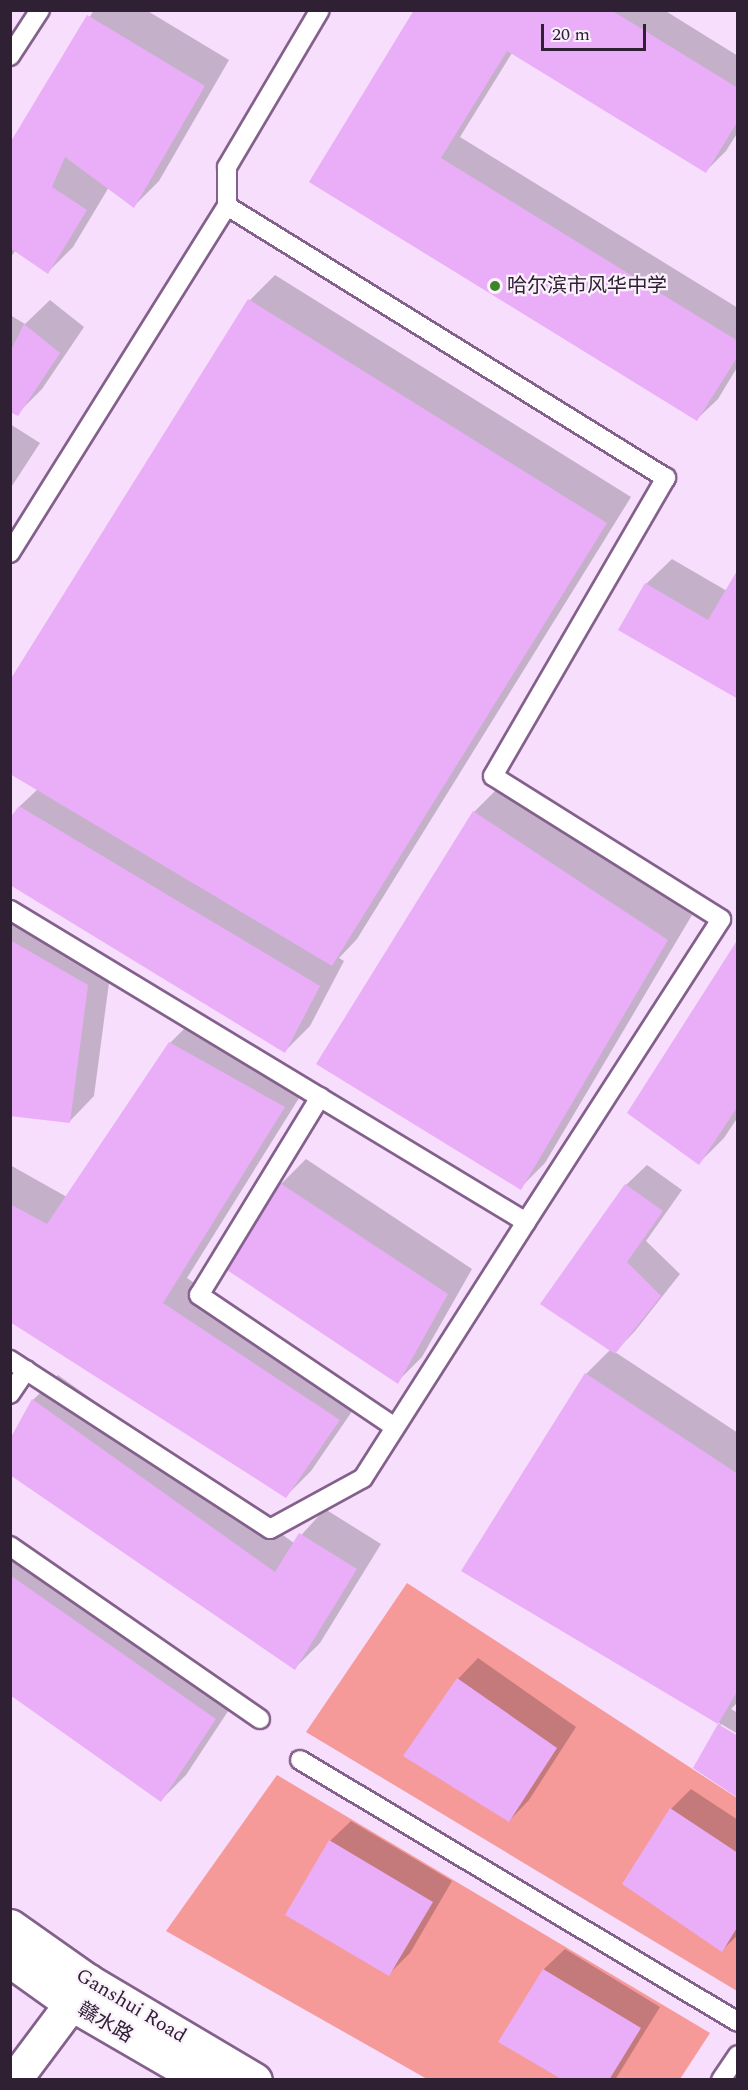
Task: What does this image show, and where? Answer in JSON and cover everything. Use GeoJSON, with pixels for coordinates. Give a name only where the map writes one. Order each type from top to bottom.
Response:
{"type":"FeatureCollection","features":[{"type":"Feature","properties":{"kind":"main road","name":"Ganshui Road"},"geometry":{"type":"LineString","coordinates":[[10,1926],[79,1992],[255,2079]]}},
{"type":"Feature","properties":{"kind":"main road","name":"赣水路"},"geometry":{"type":"LineString","coordinates":[[10,1960],[79,1992],[203,2079]]}},
{"type":"Feature","properties":{"kind":"main road"},"geometry":{"type":"LineString","coordinates":[[14,2079],[79,1992]]}},
{"type":"Feature","properties":{"kind":"lane"},"geometry":{"type":"LineString","coordinates":[[10,56],[40,10]]}},
{"type":"Feature","properties":{"kind":"lane"},"geometry":{"type":"LineString","coordinates":[[10,553],[227,207],[227,167],[320,10]]}},
{"type":"Feature","properties":{"kind":"lane"},"geometry":{"type":"LineString","coordinates":[[10,1360],[270,1529],[363,1478],[721,918],[493,776],[666,478],[227,207]]}},
{"type":"Feature","properties":{"kind":"lane"},"geometry":{"type":"LineString","coordinates":[[10,910],[526,1222]]}},
{"type":"Feature","properties":{"kind":"lane"},"geometry":{"type":"LineString","coordinates":[[320,1097],[199,1295],[395,1427]]}},
{"type":"Feature","properties":{"kind":"lane"},"geometry":{"type":"LineString","coordinates":[[10,1394],[26,1370]]}},
{"type":"Feature","properties":{"kind":"lane"},"geometry":{"type":"LineString","coordinates":[[10,1546],[260,1719]]}},
{"type":"Feature","properties":{"kind":"lane"},"geometry":{"type":"LineString","coordinates":[[300,1760],[738,2022]]}},
{"type":"Feature","properties":{"kind":"lane"},"geometry":{"type":"LineString","coordinates":[[721,2079],[738,2055]]}},
{"type":"Feature","properties":{"kind":"shaded area"},"geometry":{"type":"Polygon","coordinates":[[[407,1583],[737,1798],[737,1991],[306,1732],[407,1583]]]}},
{"type":"Feature","properties":{"kind":"shaded area"},"geometry":{"type":"Polygon","coordinates":[[[277,1775],[710,2033],[680,2079],[427,2079],[166,1931],[277,1775]]]}},
{"type":"Feature","properties":{"kind":"building"},"geometry":{"type":"Polygon","coordinates":[[[414,10],[611,10],[738,88],[738,121],[706,173],[507,51],[441,158],[738,341],[738,356],[697,421],[309,182],[414,10]]]}},
{"type":"Feature","properties":{"kind":"building"},"geometry":{"type":"Polygon","coordinates":[[[87,15],[205,86],[134,208],[65,157],[52,187],[87,210],[48,274],[10,248],[10,143],[87,15]]]}},
{"type":"Feature","properties":{"kind":"building"},"geometry":{"type":"Polygon","coordinates":[[[248,299],[607,523],[332,966],[10,774],[10,680],[248,299]]]}},
{"type":"Feature","properties":{"kind":"building"},"geometry":{"type":"Polygon","coordinates":[[[24,324],[60,353],[18,416],[10,412],[10,352],[24,324]]]}},
{"type":"Feature","properties":{"kind":"building"},"geometry":{"type":"Polygon","coordinates":[[[738,569],[738,699],[618,630],[645,583],[708,620],[738,569]]]}},
{"type":"Feature","properties":{"kind":"building"},"geometry":{"type":"Polygon","coordinates":[[[19,806],[320,986],[285,1053],[10,885],[10,818],[19,806]]]}},
{"type":"Feature","properties":{"kind":"building"},"geometry":{"type":"Polygon","coordinates":[[[473,811],[668,940],[521,1190],[316,1064],[473,811]]]}},
{"type":"Feature","properties":{"kind":"building"},"geometry":{"type":"Polygon","coordinates":[[[738,939],[738,1106],[699,1165],[627,1113],[738,939]]]}},
{"type":"Feature","properties":{"kind":"building"},"geometry":{"type":"Polygon","coordinates":[[[10,940],[88,985],[70,1123],[10,1116],[10,940]]]}},
{"type":"Feature","properties":{"kind":"building"},"geometry":{"type":"Polygon","coordinates":[[[169,1042],[285,1107],[163,1303],[340,1420],[286,1498],[10,1322],[10,1204],[47,1224],[169,1042]]]}},
{"type":"Feature","properties":{"kind":"building"},"geometry":{"type":"Polygon","coordinates":[[[280,1183],[448,1294],[398,1384],[227,1270],[280,1183]]]}},
{"type":"Feature","properties":{"kind":"building"},"geometry":{"type":"Polygon","coordinates":[[[625,1184],[663,1211],[627,1262],[661,1296],[615,1354],[540,1304],[625,1184]]]}},
{"type":"Feature","properties":{"kind":"building"},"geometry":{"type":"Polygon","coordinates":[[[585,1373],[738,1474],[738,1690],[718,1724],[461,1571],[585,1373]]]}},
{"type":"Feature","properties":{"kind":"building"},"geometry":{"type":"Polygon","coordinates":[[[32,1399],[275,1572],[299,1533],[357,1569],[295,1670],[10,1475],[10,1439],[32,1399]]]}},
{"type":"Feature","properties":{"kind":"building"},"geometry":{"type":"Polygon","coordinates":[[[10,1575],[216,1719],[161,1802],[10,1695],[10,1575]]]}},
{"type":"Feature","properties":{"kind":"building"},"geometry":{"type":"Polygon","coordinates":[[[457,1678],[557,1748],[509,1822],[403,1756],[457,1678]]]}},
{"type":"Feature","properties":{"kind":"building"},"geometry":{"type":"Polygon","coordinates":[[[718,1724],[738,1736],[738,1798],[693,1768],[718,1724]]]}},
{"type":"Feature","properties":{"kind":"building"},"geometry":{"type":"Polygon","coordinates":[[[670,1808],[738,1853],[738,1926],[722,1952],[622,1884],[670,1808]]]}},
{"type":"Feature","properties":{"kind":"building"},"geometry":{"type":"Polygon","coordinates":[[[329,1840],[433,1902],[389,1976],[285,1915],[329,1840]]]}},
{"type":"Feature","properties":{"kind":"building"},"geometry":{"type":"Polygon","coordinates":[[[543,1969],[641,2028],[609,2080],[563,2080],[498,2042],[543,1969]]]}},
{"type":"Feature","properties":{"kind":"place","name":"哈尔滨市风华中学"},"geometry":{"type":"Point","coordinates":[495,286]}}]}
